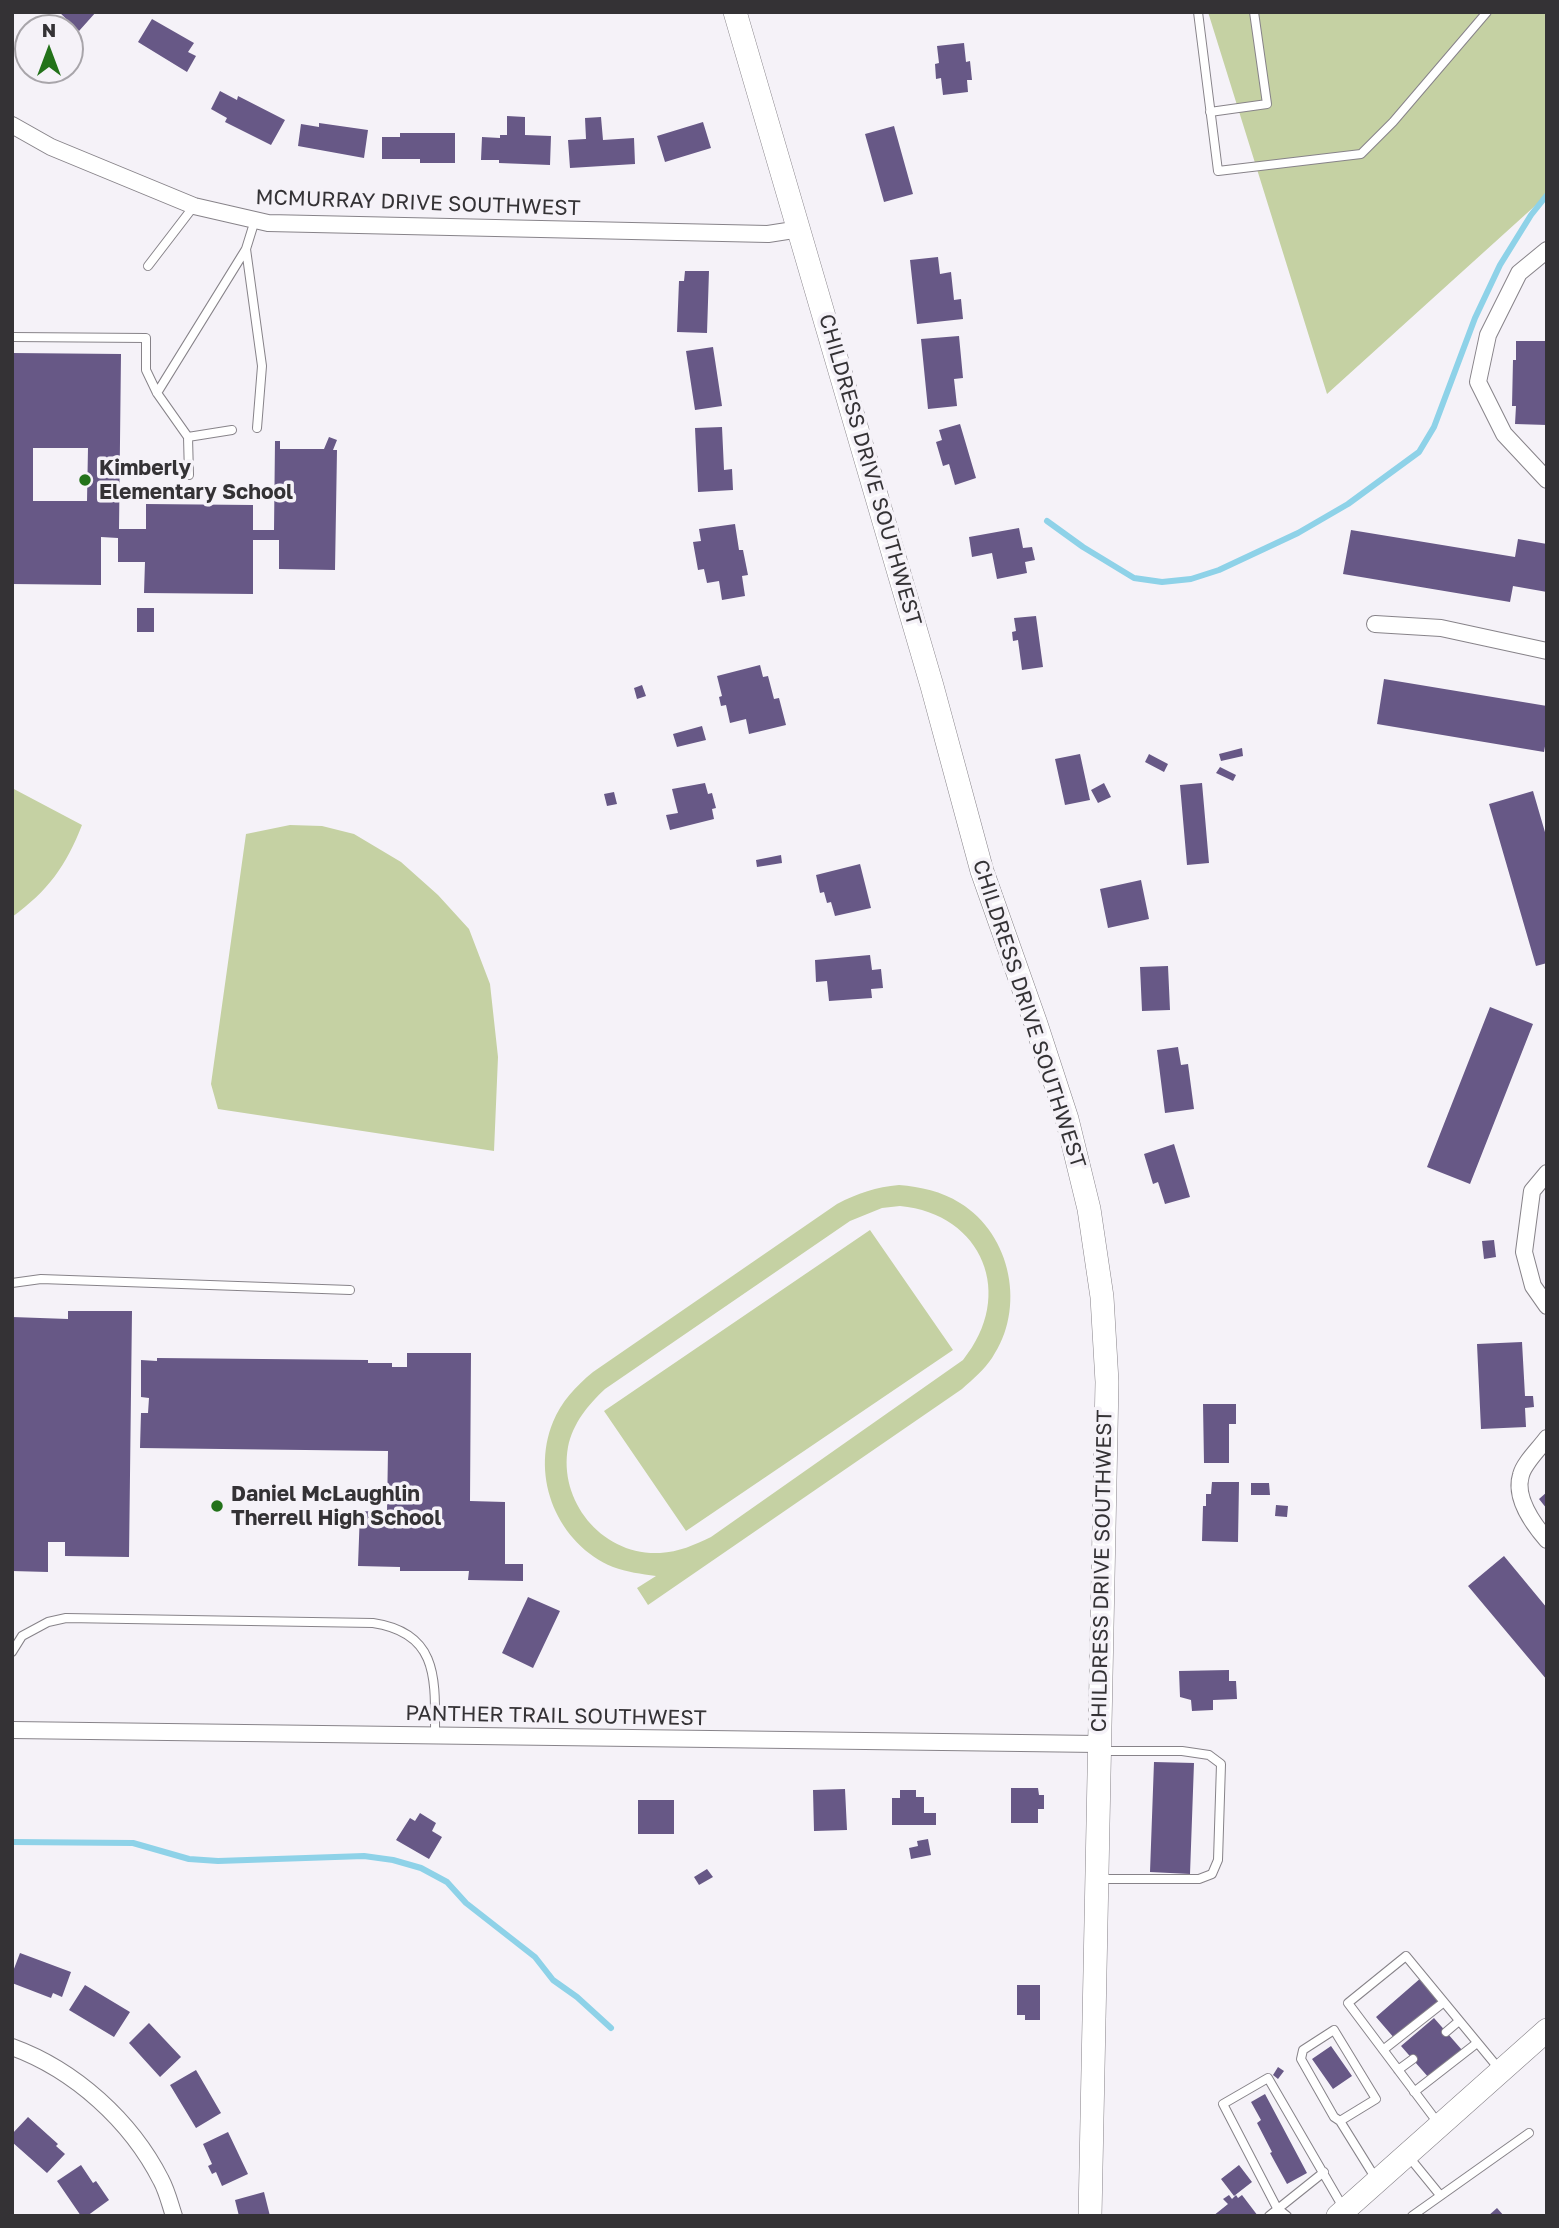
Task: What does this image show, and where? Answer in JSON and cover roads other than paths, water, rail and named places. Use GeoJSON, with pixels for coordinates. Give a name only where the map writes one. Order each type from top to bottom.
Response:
{"type":"FeatureCollection","features":[{"type":"Feature","properties":{"kind":"street","name":"CHILDRESS DRIVE SOUTHWEST"},"geometry":{"type":"LineString","coordinates":[[735,12],[929,673],[982,871],[1059,1095],[1088,1209],[1102,1297],[1107,1382],[1090,2216]]}},
{"type":"Feature","properties":{"kind":"street","name":"MCMURRAY DRIVE SOUTHWEST"},"geometry":{"type":"LineString","coordinates":[[12,125],[51,147],[194,206],[268,223],[768,234],[800,229]]}},
{"type":"Feature","properties":{"kind":"street"},"geometry":{"type":"LineString","coordinates":[[1547,250],[1519,273],[1488,335],[1478,382],[1504,434],[1547,480]]}},
{"type":"Feature","properties":{"kind":"street"},"geometry":{"type":"LineString","coordinates":[[1376,624],[1441,628],[1547,651]]}},
{"type":"Feature","properties":{"kind":"street"},"geometry":{"type":"LineString","coordinates":[[1547,1173],[1532,1191],[1524,1252],[1533,1286],[1547,1306]]}},
{"type":"Feature","properties":{"kind":"street"},"geometry":{"type":"LineString","coordinates":[[1547,1438],[1521,1474],[1520,1496],[1537,1529],[1547,1540]]}},
{"type":"Feature","properties":{"kind":"street","name":"PANTHER TRAIL SOUTHWEST"},"geometry":{"type":"LineString","coordinates":[[12,1730],[1098,1747]]}},
{"type":"Feature","properties":{"kind":"street"},"geometry":{"type":"LineString","coordinates":[[1341,2213],[1547,2030]]}},
{"type":"Feature","properties":{"kind":"street"},"geometry":{"type":"LineString","coordinates":[[12,2047],[32,2055],[90,2092],[130,2131],[162,2181],[174,2216]]}},
{"type":"Feature","properties":{"kind":"lane"},"geometry":{"type":"LineString","coordinates":[[1198,12],[1218,171],[1361,154],[1487,12]]}},
{"type":"Feature","properties":{"kind":"lane"},"geometry":{"type":"LineString","coordinates":[[1210,112],[1267,104],[1254,12]]}},
{"type":"Feature","properties":{"kind":"lane"},"geometry":{"type":"LineString","coordinates":[[148,265],[194,206]]}},
{"type":"Feature","properties":{"kind":"lane"},"geometry":{"type":"LineString","coordinates":[[157,393],[246,249],[255,220]]}},
{"type":"Feature","properties":{"kind":"lane"},"geometry":{"type":"LineString","coordinates":[[246,249],[262,366],[257,428]]}},
{"type":"Feature","properties":{"kind":"lane"},"geometry":{"type":"LineString","coordinates":[[12,337],[146,338],[146,370],[157,393],[188,437],[189,475]]}},
{"type":"Feature","properties":{"kind":"lane"},"geometry":{"type":"LineString","coordinates":[[188,437],[232,429]]}},
{"type":"Feature","properties":{"kind":"lane"},"geometry":{"type":"LineString","coordinates":[[12,1283],[41,1279],[350,1290]]}},
{"type":"Feature","properties":{"kind":"lane"},"geometry":{"type":"LineString","coordinates":[[12,1652],[22,1636],[48,1622],[66,1618],[387,1625],[407,1634],[422,1646],[432,1664],[435,1682],[435,1736]]}},
{"type":"Feature","properties":{"kind":"lane"},"geometry":{"type":"LineString","coordinates":[[1096,1879],[1199,1879],[1212,1874],[1218,1860],[1221,1764],[1209,1755],[1182,1751],[1098,1747]]}},
{"type":"Feature","properties":{"kind":"lane"},"geometry":{"type":"LineString","coordinates":[[1440,2126],[1348,2003],[1406,1956],[1501,2071]]}},
{"type":"Feature","properties":{"kind":"lane"},"geometry":{"type":"LineString","coordinates":[[1383,2050],[1444,2002]]}},
{"type":"Feature","properties":{"kind":"lane"},"geometry":{"type":"LineString","coordinates":[[1446,2032],[1459,2021]]}},
{"type":"Feature","properties":{"kind":"lane"},"geometry":{"type":"LineString","coordinates":[[1340,2121],[1376,2099],[1334,2030],[1303,2050],[1301,2059],[1334,2116],[1340,2121],[1377,2181]]}},
{"type":"Feature","properties":{"kind":"lane"},"geometry":{"type":"LineString","coordinates":[[1415,2092],[1477,2043]]}},
{"type":"Feature","properties":{"kind":"lane"},"geometry":{"type":"LineString","coordinates":[[1398,2070],[1413,2059]]}},
{"type":"Feature","properties":{"kind":"lane"},"geometry":{"type":"LineString","coordinates":[[1287,2216],[1277,2208],[1223,2104],[1268,2078],[1324,2172],[1341,2213]]}},
{"type":"Feature","properties":{"kind":"lane"},"geometry":{"type":"LineString","coordinates":[[1412,2216],[1529,2133]]}},
{"type":"Feature","properties":{"kind":"lane"},"geometry":{"type":"LineString","coordinates":[[1407,2155],[1440,2195]]}},
{"type":"Feature","properties":{"kind":"lane"},"geometry":{"type":"LineString","coordinates":[[1269,2216],[1324,2172]]}},
{"type":"Feature","properties":{"kind":"waterway"},"geometry":{"type":"LineString","coordinates":[[1047,521],[1134,578],[1162,582],[1191,579],[1219,570],[1298,533],[1348,504],[1419,452],[1434,427],[1475,318],[1500,265],[1531,215],[1547,195]]}},
{"type":"Feature","properties":{"kind":"waterway"},"geometry":{"type":"LineString","coordinates":[[12,1842],[133,1843],[189,1859],[218,1861],[364,1856],[421,1868],[447,1882],[466,1903],[535,1957],[553,1980],[577,1997],[611,2028]]}},
{"type":"Feature","properties":{"kind":"place","name":"Kimberly Elementary School"},"geometry":{"type":"Point","coordinates":[85,480]}},
{"type":"Feature","properties":{"kind":"place","name":"Daniel McLaughlin Therrell High School"},"geometry":{"type":"Point","coordinates":[217,1506]}}]}
